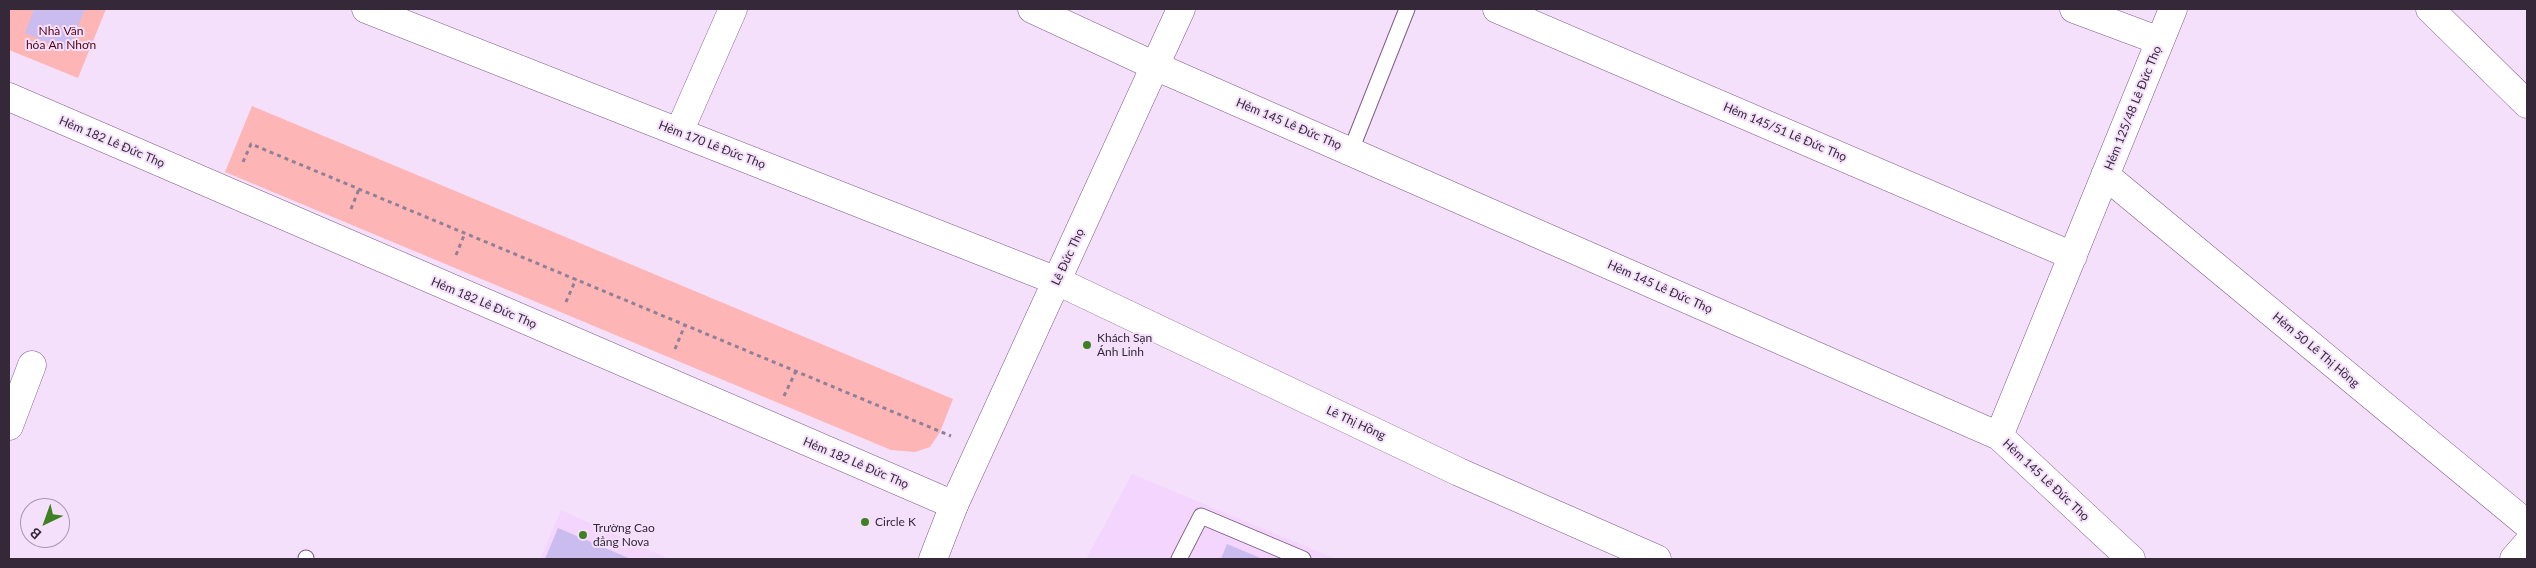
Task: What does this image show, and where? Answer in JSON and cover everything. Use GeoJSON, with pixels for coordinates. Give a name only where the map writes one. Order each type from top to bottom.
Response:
{"type":"FeatureCollection","features":[{"type":"Feature","properties":{"kind":"street","name":"Hẻm 170 Lê Đức Thọ"},"geometry":{"type":"LineString","coordinates":[[366,9],[1057,281]]}},
{"type":"Feature","properties":{"kind":"street"},"geometry":{"type":"LineString","coordinates":[[679,132],[733,9]]}},
{"type":"Feature","properties":{"kind":"street","name":"Hẻm 145 Lê Đức Thọ"},"geometry":{"type":"LineString","coordinates":[[1032,9],[1156,66],[1999,436],[2130,559]]}},
{"type":"Feature","properties":{"kind":"street","name":"Lê Đức Thọ"},"geometry":{"type":"LineString","coordinates":[[933,559],[954,506],[1181,9]]}},
{"type":"Feature","properties":{"kind":"street","name":"Hẻm 145/51 Lê Đức Thọ"},"geometry":{"type":"LineString","coordinates":[[1497,9],[2073,256]]}},
{"type":"Feature","properties":{"kind":"street","name":"Hẻm 125/48 Lê Đức Thọ"},"geometry":{"type":"LineString","coordinates":[[2074,9],[2160,41]]}},
{"type":"Feature","properties":{"kind":"street","name":"Hẻm 125/48 Lê Đức Thọ"},"geometry":{"type":"LineString","coordinates":[[2105,175],[2173,9]]}},
{"type":"Feature","properties":{"kind":"street"},"geometry":{"type":"LineString","coordinates":[[2430,9],[2527,104]]}},
{"type":"Feature","properties":{"kind":"street","name":"Hẻm 182 Lê Đức Thọ"},"geometry":{"type":"LineString","coordinates":[[10,97],[954,506]]}},
{"type":"Feature","properties":{"kind":"street"},"geometry":{"type":"LineString","coordinates":[[1999,436],[2105,175]]}},
{"type":"Feature","properties":{"kind":"street","name":"Hẻm 50 Lê Thị Hồng"},"geometry":{"type":"LineString","coordinates":[[2105,175],[2527,524]]}},
{"type":"Feature","properties":{"kind":"street","name":"Lê Thị Hồng"},"geometry":{"type":"LineString","coordinates":[[1057,281],[1459,472],[1657,559]]}},
{"type":"Feature","properties":{"kind":"street"},"geometry":{"type":"LineString","coordinates":[[9,426],[32,364]]}},
{"type":"Feature","properties":{"kind":"street"},"geometry":{"type":"LineString","coordinates":[[2514,559],[2527,544]]}},
{"type":"Feature","properties":{"kind":"lane"},"geometry":{"type":"LineString","coordinates":[[1350,150],[1406,9]]}},
{"type":"Feature","properties":{"kind":"lane"},"geometry":{"type":"LineString","coordinates":[[1179,559],[1201,516],[1304,559]]}},
{"type":"Feature","properties":{"kind":"path"},"geometry":{"type":"LineString","coordinates":[[231,193],[251,144],[981,448]]}},
{"type":"Feature","properties":{"kind":"shaded area"},"geometry":{"type":"Polygon","coordinates":[[[1132,474],[1336,559],[1086,559],[1132,474]]]}},
{"type":"Feature","properties":{"kind":"shaded area","name":"Trường Cao đẳng Nova"},"geometry":{"type":"Polygon","coordinates":[[[561,510],[669,559],[540,559],[561,510]]]}},
{"type":"Feature","properties":{"kind":"green space","name":"Nhà Văn hóa An Nhơn"},"geometry":{"type":"Polygon","coordinates":[[[9,9],[106,9],[78,78],[9,50],[9,9]]]}},
{"type":"Feature","properties":{"kind":"green space"},"geometry":{"type":"Polygon","coordinates":[[[252,106],[953,399],[940,432],[930,447],[915,452],[891,450],[225,172],[252,106]]]}},
{"type":"Feature","properties":{"kind":"building","name":"Nhà Văn hóa An Nhơn"},"geometry":{"type":"Polygon","coordinates":[[[34,9],[85,9],[68,51],[25,33],[34,9]]]}},
{"type":"Feature","properties":{"kind":"building"},"geometry":{"type":"Polygon","coordinates":[[[558,528],[631,559],[545,559],[558,528]]]}},
{"type":"Feature","properties":{"kind":"building"},"geometry":{"type":"Polygon","coordinates":[[[1227,544],[1263,559],[1221,559],[1227,544]]]}},
{"type":"Feature","properties":{"kind":"place","name":"Khách Sạn Ánh Linh"},"geometry":{"type":"Point","coordinates":[1087,345]}},
{"type":"Feature","properties":{"kind":"place","name":"Circle K"},"geometry":{"type":"Point","coordinates":[865,522]}},
{"type":"Feature","properties":{"kind":"place","name":"Trường Cao đẳng Nova"},"geometry":{"type":"Point","coordinates":[583,535]}}]}
